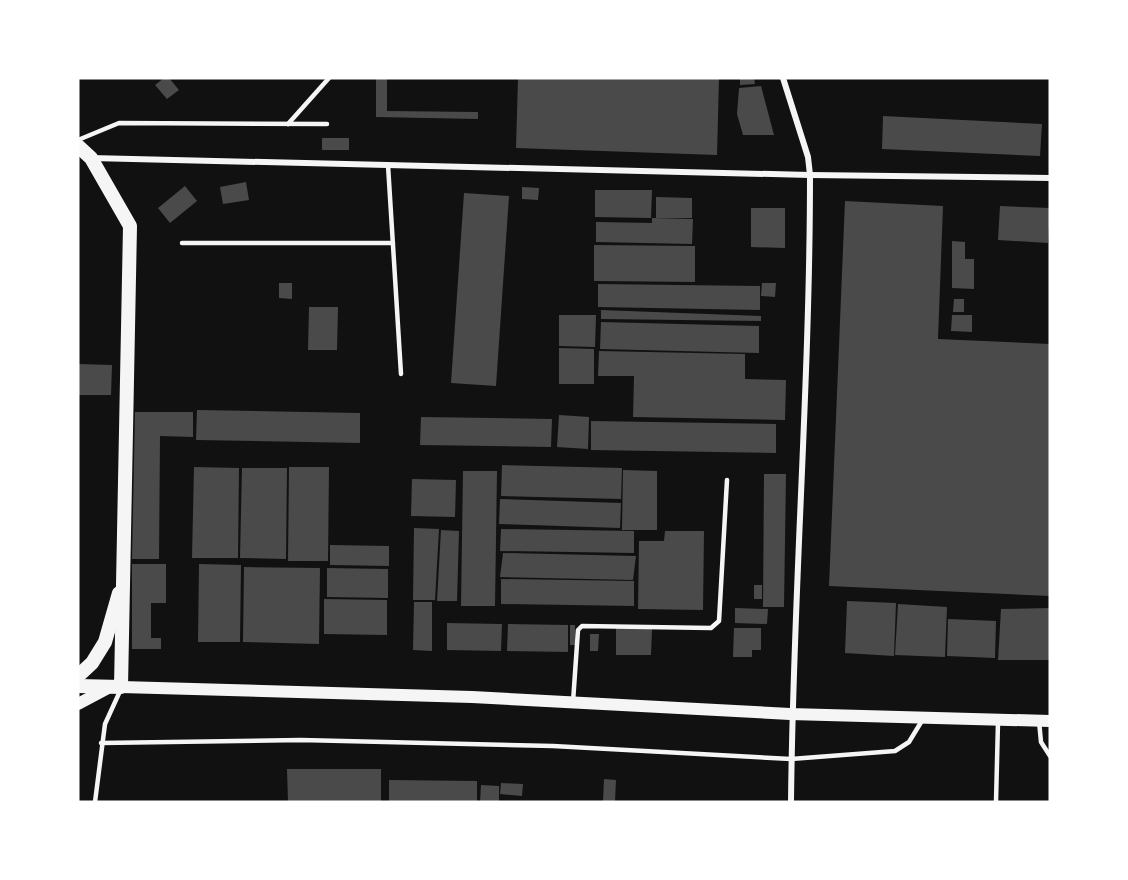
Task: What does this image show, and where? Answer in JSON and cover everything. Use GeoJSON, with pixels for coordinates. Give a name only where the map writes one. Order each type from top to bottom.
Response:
{"type":"FeatureCollection","features":[{"type":"Feature","properties":{"kind":"main road"},"geometry":{"type":"LineString","coordinates":[[78,146],[91,158],[130,226],[124,586],[116,687]]}},
{"type":"Feature","properties":{"kind":"main road"},"geometry":{"type":"LineString","coordinates":[[78,676],[92,663],[105,642],[117,597],[124,586]]}},
{"type":"Feature","properties":{"kind":"main road"},"geometry":{"type":"LineString","coordinates":[[78,686],[573,702],[790,714],[1044,721]]}},
{"type":"Feature","properties":{"kind":"main road"},"geometry":{"type":"LineString","coordinates":[[78,704],[116,687]]}},
{"type":"Feature","properties":{"kind":"street"},"geometry":{"type":"LineString","coordinates":[[783,78],[808,157],[810,175],[810,300],[790,714],[791,802]]}},
{"type":"Feature","properties":{"kind":"street"},"geometry":{"type":"LineString","coordinates":[[91,158],[810,175],[1050,178]]}},
{"type":"Feature","properties":{"kind":"lane"},"geometry":{"type":"LineString","coordinates":[[288,124],[329,78]]}},
{"type":"Feature","properties":{"kind":"lane"},"geometry":{"type":"LineString","coordinates":[[78,140],[119,123],[327,124]]}},
{"type":"Feature","properties":{"kind":"lane"},"geometry":{"type":"LineString","coordinates":[[388,165],[401,374]]}},
{"type":"Feature","properties":{"kind":"lane"},"geometry":{"type":"LineString","coordinates":[[182,243],[393,243]]}},
{"type":"Feature","properties":{"kind":"lane"},"geometry":{"type":"LineString","coordinates":[[573,702],[578,630],[582,626],[711,628],[719,621],[727,480]]}},
{"type":"Feature","properties":{"kind":"lane"},"geometry":{"type":"LineString","coordinates":[[95,802],[101,743],[116,687]]}},
{"type":"Feature","properties":{"kind":"lane"},"geometry":{"type":"LineString","coordinates":[[101,743],[301,740],[517,745],[791,759],[895,751],[915,735],[924,717]]}},
{"type":"Feature","properties":{"kind":"lane"},"geometry":{"type":"LineString","coordinates":[[996,802],[998,719]]}},
{"type":"Feature","properties":{"kind":"lane"},"geometry":{"type":"LineString","coordinates":[[1044,721],[1041,742],[1050,756]]}},
{"type":"Feature","properties":{"kind":"building"},"geometry":{"type":"Polygon","coordinates":[[[164,78],[169,78],[179,90],[167,99],[155,85],[164,78]]]}},
{"type":"Feature","properties":{"kind":"building"},"geometry":{"type":"Polygon","coordinates":[[[376,78],[387,78],[387,111],[478,112],[478,119],[376,117],[376,78]]]}},
{"type":"Feature","properties":{"kind":"building"},"geometry":{"type":"Polygon","coordinates":[[[518,78],[719,78],[717,155],[516,148],[518,78]]]}},
{"type":"Feature","properties":{"kind":"building"},"geometry":{"type":"Polygon","coordinates":[[[740,78],[754,78],[755,84],[740,85],[740,78]]]}},
{"type":"Feature","properties":{"kind":"building"},"geometry":{"type":"Polygon","coordinates":[[[761,86],[774,135],[743,135],[737,114],[739,88],[761,86]]]}},
{"type":"Feature","properties":{"kind":"building"},"geometry":{"type":"Polygon","coordinates":[[[883,116],[1042,124],[1040,156],[882,149],[883,116]]]}},
{"type":"Feature","properties":{"kind":"building"},"geometry":{"type":"Polygon","coordinates":[[[322,138],[349,138],[349,150],[322,150],[322,138]]]}},
{"type":"Feature","properties":{"kind":"building"},"geometry":{"type":"Polygon","coordinates":[[[246,182],[249,200],[223,204],[220,187],[246,182]]]}},
{"type":"Feature","properties":{"kind":"building"},"geometry":{"type":"Polygon","coordinates":[[[185,186],[197,201],[170,223],[158,208],[185,186]]]}},
{"type":"Feature","properties":{"kind":"building"},"geometry":{"type":"Polygon","coordinates":[[[522,187],[539,188],[538,200],[522,199],[522,187]]]}},
{"type":"Feature","properties":{"kind":"building"},"geometry":{"type":"Polygon","coordinates":[[[595,190],[652,190],[651,218],[595,217],[595,190]]]}},
{"type":"Feature","properties":{"kind":"building"},"geometry":{"type":"Polygon","coordinates":[[[464,193],[509,196],[496,386],[451,383],[464,193]]]}},
{"type":"Feature","properties":{"kind":"building"},"geometry":{"type":"Polygon","coordinates":[[[656,197],[692,198],[692,218],[656,218],[656,197]]]}},
{"type":"Feature","properties":{"kind":"building"},"geometry":{"type":"Polygon","coordinates":[[[845,201],[943,206],[938,339],[1050,344],[1050,596],[829,586],[845,201]]]}},
{"type":"Feature","properties":{"kind":"building"},"geometry":{"type":"Polygon","coordinates":[[[1000,206],[1050,208],[1048,243],[998,240],[1000,206]]]}},
{"type":"Feature","properties":{"kind":"building"},"geometry":{"type":"Polygon","coordinates":[[[751,208],[785,208],[785,248],[751,247],[751,208]]]}},
{"type":"Feature","properties":{"kind":"building"},"geometry":{"type":"Polygon","coordinates":[[[652,218],[693,219],[692,244],[596,242],[596,222],[652,223],[652,218]]]}},
{"type":"Feature","properties":{"kind":"building"},"geometry":{"type":"Polygon","coordinates":[[[952,241],[965,242],[965,259],[974,259],[974,289],[952,288],[952,241]]]}},
{"type":"Feature","properties":{"kind":"building"},"geometry":{"type":"Polygon","coordinates":[[[594,245],[695,246],[695,282],[594,281],[594,245]]]}},
{"type":"Feature","properties":{"kind":"building"},"geometry":{"type":"Polygon","coordinates":[[[279,283],[292,283],[292,299],[279,298],[279,283]]]}},
{"type":"Feature","properties":{"kind":"building"},"geometry":{"type":"Polygon","coordinates":[[[762,283],[776,283],[775,297],[761,296],[762,283]]]}},
{"type":"Feature","properties":{"kind":"building"},"geometry":{"type":"Polygon","coordinates":[[[598,284],[760,286],[760,310],[598,307],[598,284]]]}},
{"type":"Feature","properties":{"kind":"building"},"geometry":{"type":"Polygon","coordinates":[[[954,299],[964,299],[964,312],[953,312],[954,299]]]}},
{"type":"Feature","properties":{"kind":"building"},"geometry":{"type":"Polygon","coordinates":[[[309,307],[338,307],[337,350],[308,350],[309,307]]]}},
{"type":"Feature","properties":{"kind":"building"},"geometry":{"type":"Polygon","coordinates":[[[601,310],[761,316],[761,321],[601,319],[601,310]]]}},
{"type":"Feature","properties":{"kind":"building"},"geometry":{"type":"Polygon","coordinates":[[[559,315],[596,315],[595,347],[559,346],[559,315]]]}},
{"type":"Feature","properties":{"kind":"building"},"geometry":{"type":"Polygon","coordinates":[[[952,315],[972,315],[972,332],[951,331],[952,315]]]}},
{"type":"Feature","properties":{"kind":"building"},"geometry":{"type":"Polygon","coordinates":[[[601,322],[759,326],[759,353],[600,349],[601,322]]]}},
{"type":"Feature","properties":{"kind":"building"},"geometry":{"type":"Polygon","coordinates":[[[559,348],[594,349],[594,384],[559,384],[559,348]]]}},
{"type":"Feature","properties":{"kind":"building"},"geometry":{"type":"Polygon","coordinates":[[[599,351],[745,354],[745,379],[786,380],[785,420],[633,417],[634,376],[598,376],[599,351]]]}},
{"type":"Feature","properties":{"kind":"building"},"geometry":{"type":"Polygon","coordinates":[[[78,364],[112,365],[111,395],[78,395],[78,364]]]}},
{"type":"Feature","properties":{"kind":"building"},"geometry":{"type":"Polygon","coordinates":[[[197,410],[360,413],[360,443],[196,440],[197,410]]]}},
{"type":"Feature","properties":{"kind":"building"},"geometry":{"type":"Polygon","coordinates":[[[135,412],[193,412],[193,437],[160,436],[159,559],[132,559],[135,412]]]}},
{"type":"Feature","properties":{"kind":"building"},"geometry":{"type":"Polygon","coordinates":[[[559,415],[589,417],[588,449],[557,447],[559,415]]]}},
{"type":"Feature","properties":{"kind":"building"},"geometry":{"type":"Polygon","coordinates":[[[421,417],[552,419],[551,447],[420,445],[421,417]]]}},
{"type":"Feature","properties":{"kind":"building"},"geometry":{"type":"Polygon","coordinates":[[[591,421],[776,424],[776,453],[591,450],[591,421]]]}},
{"type":"Feature","properties":{"kind":"building"},"geometry":{"type":"Polygon","coordinates":[[[502,465],[622,468],[621,499],[501,496],[502,465]]]}},
{"type":"Feature","properties":{"kind":"building"},"geometry":{"type":"Polygon","coordinates":[[[194,467],[239,468],[238,558],[192,558],[194,467]]]}},
{"type":"Feature","properties":{"kind":"building"},"geometry":{"type":"Polygon","coordinates":[[[289,467],[329,467],[328,561],[288,561],[289,467]]]}},
{"type":"Feature","properties":{"kind":"building"},"geometry":{"type":"Polygon","coordinates":[[[242,468],[287,468],[286,559],[240,558],[242,468]]]}},
{"type":"Feature","properties":{"kind":"building"},"geometry":{"type":"Polygon","coordinates":[[[623,470],[657,471],[657,530],[622,530],[623,470]]]}},
{"type":"Feature","properties":{"kind":"building"},"geometry":{"type":"Polygon","coordinates":[[[463,471],[497,471],[495,606],[461,606],[463,471]]]}},
{"type":"Feature","properties":{"kind":"building"},"geometry":{"type":"Polygon","coordinates":[[[764,474],[786,474],[784,607],[763,607],[764,474]]]}},
{"type":"Feature","properties":{"kind":"building"},"geometry":{"type":"Polygon","coordinates":[[[412,479],[456,480],[455,517],[411,516],[412,479]]]}},
{"type":"Feature","properties":{"kind":"building"},"geometry":{"type":"Polygon","coordinates":[[[500,499],[621,503],[620,528],[499,524],[500,499]]]}},
{"type":"Feature","properties":{"kind":"building"},"geometry":{"type":"Polygon","coordinates":[[[414,528],[439,529],[435,600],[413,600],[414,528]]]}},
{"type":"Feature","properties":{"kind":"building"},"geometry":{"type":"Polygon","coordinates":[[[501,529],[634,531],[634,553],[500,551],[501,529]]]}},
{"type":"Feature","properties":{"kind":"building"},"geometry":{"type":"Polygon","coordinates":[[[441,530],[459,531],[457,601],[437,601],[441,530]]]}},
{"type":"Feature","properties":{"kind":"building"},"geometry":{"type":"Polygon","coordinates":[[[665,531],[704,531],[703,610],[638,609],[639,541],[664,541],[665,531]]]}},
{"type":"Feature","properties":{"kind":"building"},"geometry":{"type":"Polygon","coordinates":[[[330,545],[389,546],[389,566],[330,565],[330,545]]]}},
{"type":"Feature","properties":{"kind":"building"},"geometry":{"type":"Polygon","coordinates":[[[503,553],[636,556],[633,580],[500,577],[503,553]]]}},
{"type":"Feature","properties":{"kind":"building"},"geometry":{"type":"Polygon","coordinates":[[[132,564],[166,564],[166,603],[151,603],[151,638],[161,638],[161,649],[132,649],[132,564]]]}},
{"type":"Feature","properties":{"kind":"building"},"geometry":{"type":"Polygon","coordinates":[[[199,564],[241,565],[240,642],[198,642],[199,564]]]}},
{"type":"Feature","properties":{"kind":"building"},"geometry":{"type":"Polygon","coordinates":[[[244,567],[320,568],[319,644],[243,642],[244,567]]]}},
{"type":"Feature","properties":{"kind":"building"},"geometry":{"type":"Polygon","coordinates":[[[327,568],[388,569],[388,598],[327,597],[327,568]]]}},
{"type":"Feature","properties":{"kind":"building"},"geometry":{"type":"Polygon","coordinates":[[[501,579],[634,581],[634,606],[501,604],[501,579]]]}},
{"type":"Feature","properties":{"kind":"building"},"geometry":{"type":"Polygon","coordinates":[[[754,585],[762,585],[762,599],[754,599],[754,585]]]}},
{"type":"Feature","properties":{"kind":"building"},"geometry":{"type":"Polygon","coordinates":[[[324,599],[387,600],[387,635],[324,634],[324,599]]]}},
{"type":"Feature","properties":{"kind":"building"},"geometry":{"type":"Polygon","coordinates":[[[847,601],[896,603],[894,656],[845,653],[847,601]]]}},
{"type":"Feature","properties":{"kind":"building"},"geometry":{"type":"Polygon","coordinates":[[[414,602],[432,602],[432,651],[413,650],[414,602]]]}},
{"type":"Feature","properties":{"kind":"building"},"geometry":{"type":"Polygon","coordinates":[[[898,604],[947,607],[945,657],[895,655],[898,604]]]}},
{"type":"Feature","properties":{"kind":"building"},"geometry":{"type":"Polygon","coordinates":[[[735,608],[768,609],[767,624],[735,623],[735,608]]]}},
{"type":"Feature","properties":{"kind":"building"},"geometry":{"type":"Polygon","coordinates":[[[1050,608],[1050,660],[998,660],[1001,609],[1050,608]]]}},
{"type":"Feature","properties":{"kind":"building"},"geometry":{"type":"Polygon","coordinates":[[[948,619],[996,621],[995,658],[947,656],[948,619]]]}},
{"type":"Feature","properties":{"kind":"building"},"geometry":{"type":"Polygon","coordinates":[[[447,623],[502,624],[501,651],[447,650],[447,623]]]}},
{"type":"Feature","properties":{"kind":"building"},"geometry":{"type":"Polygon","coordinates":[[[508,624],[568,625],[568,652],[507,651],[508,624]]]}},
{"type":"Feature","properties":{"kind":"building"},"geometry":{"type":"Polygon","coordinates":[[[570,625],[575,625],[575,645],[570,645],[570,625]]]}},
{"type":"Feature","properties":{"kind":"building"},"geometry":{"type":"Polygon","coordinates":[[[616,628],[652,629],[651,655],[616,655],[616,628]]]}},
{"type":"Feature","properties":{"kind":"building"},"geometry":{"type":"Polygon","coordinates":[[[734,628],[761,628],[761,650],[752,650],[752,657],[733,657],[734,628]]]}},
{"type":"Feature","properties":{"kind":"building"},"geometry":{"type":"Polygon","coordinates":[[[590,634],[599,634],[598,651],[590,651],[590,634]]]}},
{"type":"Feature","properties":{"kind":"building"},"geometry":{"type":"Polygon","coordinates":[[[287,769],[381,769],[381,802],[288,802],[287,769]]]}},
{"type":"Feature","properties":{"kind":"building"},"geometry":{"type":"Polygon","coordinates":[[[604,779],[616,780],[615,802],[603,802],[604,779]]]}},
{"type":"Feature","properties":{"kind":"building"},"geometry":{"type":"Polygon","coordinates":[[[389,780],[477,781],[477,802],[389,802],[389,780]]]}},
{"type":"Feature","properties":{"kind":"building"},"geometry":{"type":"Polygon","coordinates":[[[501,783],[523,784],[522,796],[500,794],[501,783]]]}},
{"type":"Feature","properties":{"kind":"building"},"geometry":{"type":"Polygon","coordinates":[[[481,785],[499,786],[499,802],[480,802],[481,785]]]}}]}
